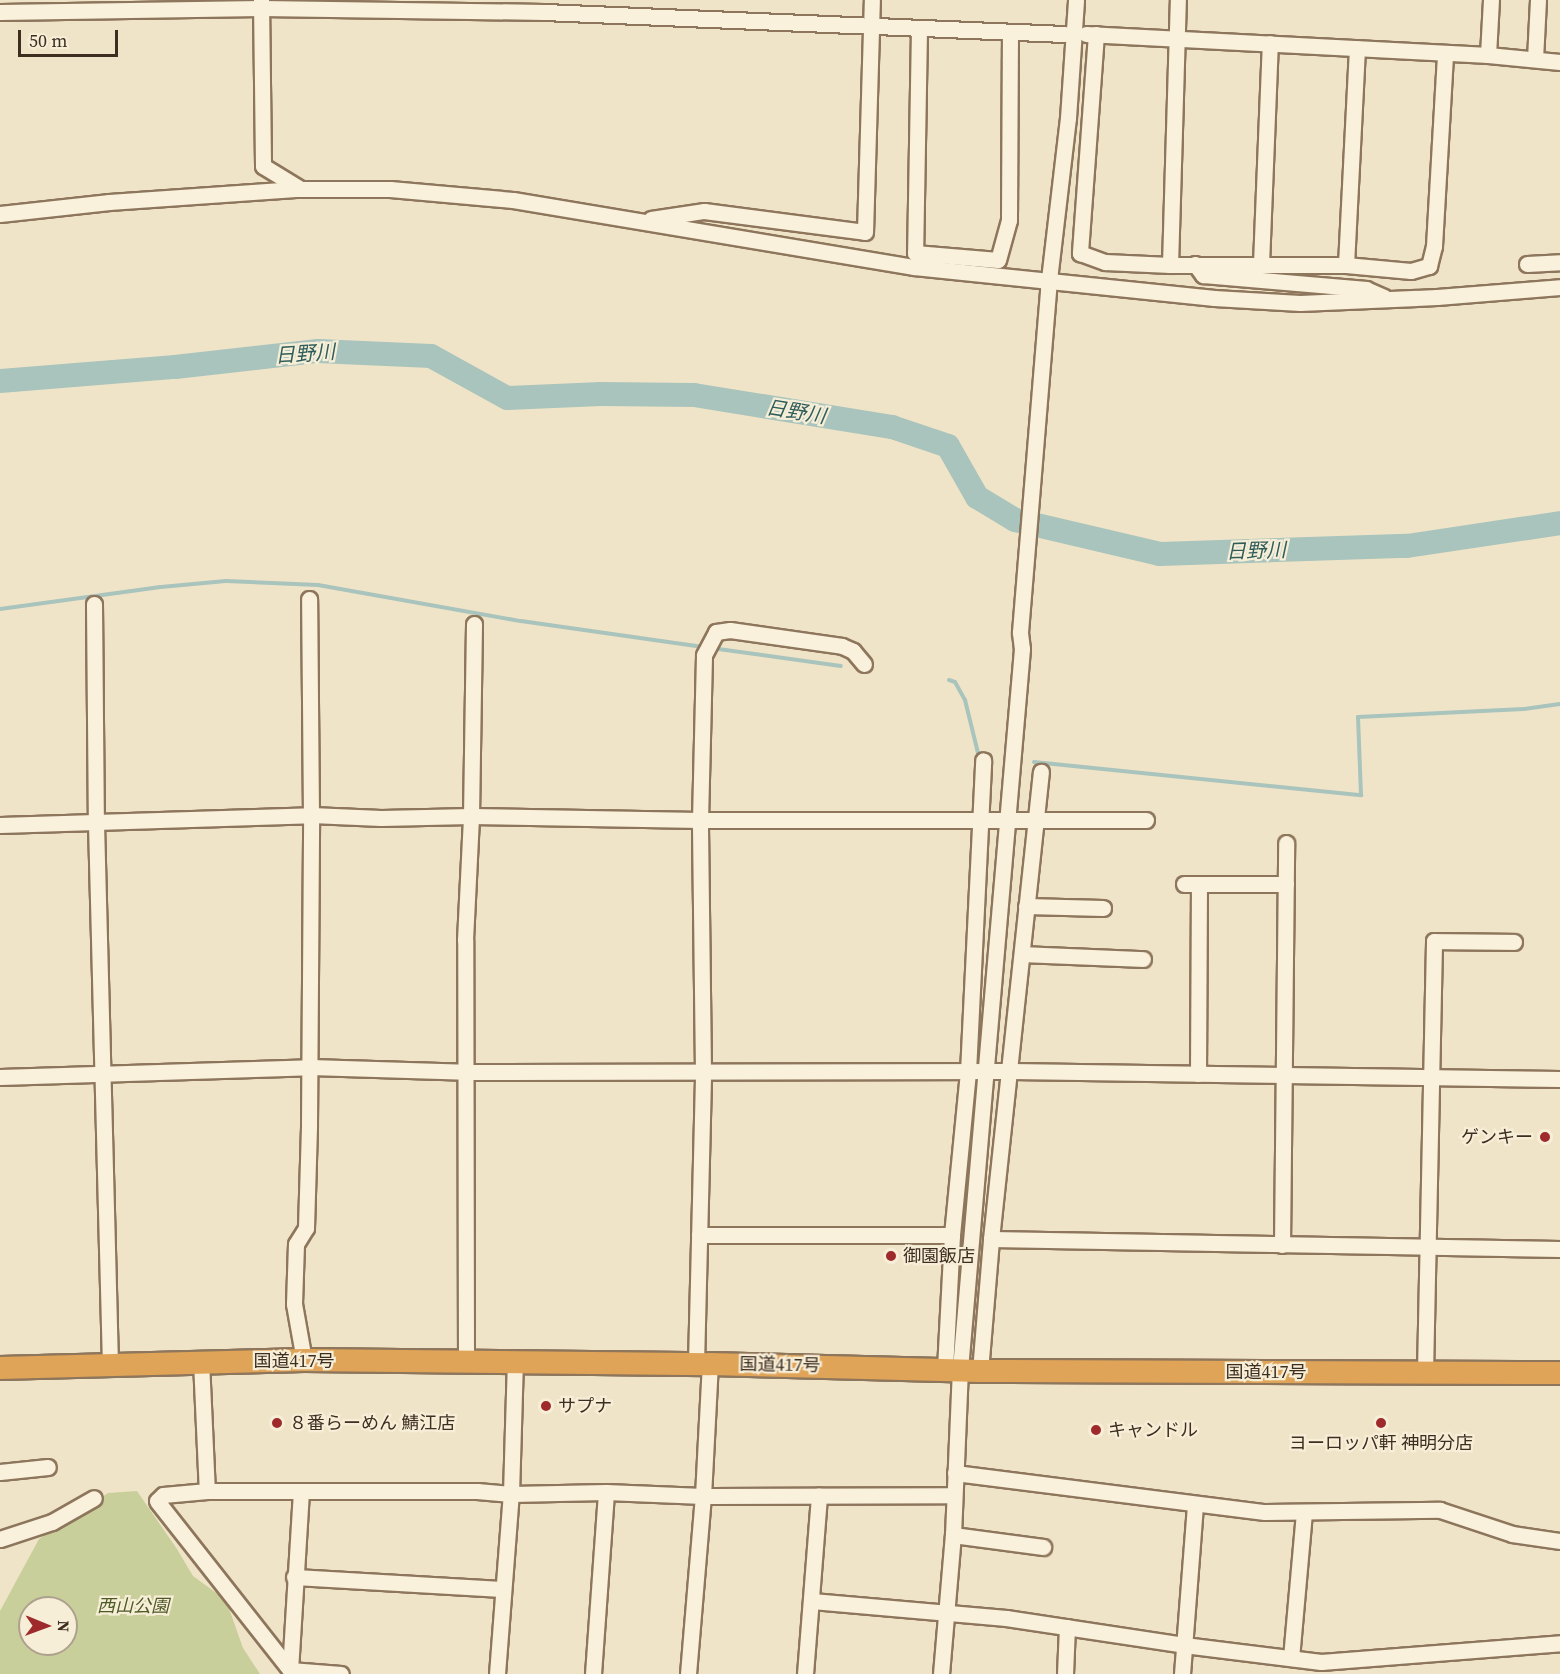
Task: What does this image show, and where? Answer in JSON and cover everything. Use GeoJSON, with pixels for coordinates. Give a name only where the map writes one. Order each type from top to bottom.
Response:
{"type":"FeatureCollection","features":[{"type":"Feature","properties":{"kind":"highway","name":"国道417号"},"geometry":{"type":"LineString","coordinates":[[0,1368],[304,1360],[515,1361],[962,1370],[1560,1373]]}},
{"type":"Feature","properties":{"kind":"street"},"geometry":{"type":"LineString","coordinates":[[637,220],[704,211],[865,232],[869,27],[872,0]]}},
{"type":"Feature","properties":{"kind":"street"},"geometry":{"type":"LineString","coordinates":[[941,1674],[953,1535],[953,1495],[962,1370],[1022,649],[1020,632],[1049,284],[1068,118],[1076,0]]}},
{"type":"Feature","properties":{"kind":"street"},"geometry":{"type":"LineString","coordinates":[[1170,265],[1178,0]]}},
{"type":"Feature","properties":{"kind":"street"},"geometry":{"type":"LineString","coordinates":[[1488,55],[1491,0]]}},
{"type":"Feature","properties":{"kind":"street"},"geometry":{"type":"LineString","coordinates":[[1535,59],[1538,0]]}},
{"type":"Feature","properties":{"kind":"street"},"geometry":{"type":"LineString","coordinates":[[261,4],[263,166],[301,189]]}},
{"type":"Feature","properties":{"kind":"street"},"geometry":{"type":"LineString","coordinates":[[0,12],[261,4],[544,6],[869,27],[1065,34]]}},
{"type":"Feature","properties":{"kind":"street"},"geometry":{"type":"LineString","coordinates":[[919,29],[915,253],[998,260],[1009,220],[1010,32]]}},
{"type":"Feature","properties":{"kind":"street"},"geometry":{"type":"LineString","coordinates":[[1445,53],[1434,246],[1429,266],[1411,271],[1346,265],[1170,265],[1105,262],[1080,253],[1091,34],[1488,55],[1560,62]]}},
{"type":"Feature","properties":{"kind":"street"},"geometry":{"type":"LineString","coordinates":[[1261,264],[1270,43]]}},
{"type":"Feature","properties":{"kind":"street"},"geometry":{"type":"LineString","coordinates":[[1346,265],[1357,48]]}},
{"type":"Feature","properties":{"kind":"street"},"geometry":{"type":"LineString","coordinates":[[0,214],[109,202],[301,189],[401,190],[513,200],[778,246],[914,267],[1049,284],[1300,303],[1560,287]]}},
{"type":"Feature","properties":{"kind":"street"},"geometry":{"type":"LineString","coordinates":[[1527,264],[1560,262]]}},
{"type":"Feature","properties":{"kind":"street"},"geometry":{"type":"LineString","coordinates":[[1195,264],[1203,275],[1366,290],[1389,299]]}},
{"type":"Feature","properties":{"kind":"street"},"geometry":{"type":"LineString","coordinates":[[304,1360],[294,1304],[296,1244],[306,1228],[310,1067],[309,599]]}},
{"type":"Feature","properties":{"kind":"street"},"geometry":{"type":"LineString","coordinates":[[94,604],[96,823],[110,1365]]}},
{"type":"Feature","properties":{"kind":"street"},"geometry":{"type":"LineString","coordinates":[[466,1362],[465,940],[471,816],[474,624]]}},
{"type":"Feature","properties":{"kind":"street"},"geometry":{"type":"LineString","coordinates":[[687,1674],[703,1496],[703,1364],[699,1234],[703,1072],[700,820],[704,655],[716,632],[730,630],[843,646],[853,651],[864,664]]}},
{"type":"Feature","properties":{"kind":"street"},"geometry":{"type":"LineString","coordinates":[[962,1370],[952,1235],[968,1072],[983,760]]}},
{"type":"Feature","properties":{"kind":"street"},"geometry":{"type":"LineString","coordinates":[[962,1370],[991,1239],[1041,772]]}},
{"type":"Feature","properties":{"kind":"street"},"geometry":{"type":"LineString","coordinates":[[0,825],[311,815],[381,818],[471,816],[700,820],[1146,820]]}},
{"type":"Feature","properties":{"kind":"street"},"geometry":{"type":"LineString","coordinates":[[1282,1245],[1286,843]]}},
{"type":"Feature","properties":{"kind":"street"},"geometry":{"type":"LineString","coordinates":[[1198,1074],[1192,884],[1286,884]]}},
{"type":"Feature","properties":{"kind":"street"},"geometry":{"type":"LineString","coordinates":[[1026,906],[1103,908]]}},
{"type":"Feature","properties":{"kind":"street"},"geometry":{"type":"LineString","coordinates":[[1425,1372],[1434,941],[1514,942]]}},
{"type":"Feature","properties":{"kind":"street"},"geometry":{"type":"LineString","coordinates":[[1022,954],[1143,959]]}},
{"type":"Feature","properties":{"kind":"street"},"geometry":{"type":"LineString","coordinates":[[0,1077],[310,1067],[465,1072],[1009,1071],[1560,1078]]}},
{"type":"Feature","properties":{"kind":"street"},"geometry":{"type":"LineString","coordinates":[[699,1234],[952,1235]]}},
{"type":"Feature","properties":{"kind":"street"},"geometry":{"type":"LineString","coordinates":[[991,1239],[1560,1249]]}},
{"type":"Feature","properties":{"kind":"street"},"geometry":{"type":"LineString","coordinates":[[201,1361],[207,1491]]}},
{"type":"Feature","properties":{"kind":"street"},"geometry":{"type":"LineString","coordinates":[[497,1674],[512,1494],[515,1361]]}},
{"type":"Feature","properties":{"kind":"street"},"geometry":{"type":"LineString","coordinates":[[0,1472],[48,1467]]}},
{"type":"Feature","properties":{"kind":"street"},"geometry":{"type":"LineString","coordinates":[[955,1473],[1195,1504],[1304,1513],[1440,1510],[1512,1534],[1560,1541]]}},
{"type":"Feature","properties":{"kind":"street"},"geometry":{"type":"LineString","coordinates":[[341,1674],[290,1670],[157,1501],[163,1495],[207,1491],[477,1491],[512,1494],[606,1492],[703,1496],[953,1495]]}},
{"type":"Feature","properties":{"kind":"street"},"geometry":{"type":"LineString","coordinates":[[290,1670],[300,1491]]}},
{"type":"Feature","properties":{"kind":"street"},"geometry":{"type":"LineString","coordinates":[[593,1674],[606,1492]]}},
{"type":"Feature","properties":{"kind":"street"},"geometry":{"type":"LineString","coordinates":[[805,1674],[819,1496]]}},
{"type":"Feature","properties":{"kind":"street"},"geometry":{"type":"LineString","coordinates":[[0,1539],[52,1522],[94,1498]]}},
{"type":"Feature","properties":{"kind":"street"},"geometry":{"type":"LineString","coordinates":[[1182,1674],[1195,1504]]}},
{"type":"Feature","properties":{"kind":"street"},"geometry":{"type":"LineString","coordinates":[[1291,1658],[1304,1513]]}},
{"type":"Feature","properties":{"kind":"street"},"geometry":{"type":"LineString","coordinates":[[953,1535],[1043,1547]]}},
{"type":"Feature","properties":{"kind":"street"},"geometry":{"type":"LineString","coordinates":[[294,1577],[503,1589]]}},
{"type":"Feature","properties":{"kind":"street"},"geometry":{"type":"LineString","coordinates":[[812,1601],[946,1612],[1184,1645],[1373,1667],[1560,1643]]}},
{"type":"Feature","properties":{"kind":"street"},"geometry":{"type":"LineString","coordinates":[[1065,1674],[1067,1627]]}},
{"type":"Feature","properties":{"kind":"green space","name":"西山公園"},"geometry":{"type":"Polygon","coordinates":[[[137,1491],[193,1576],[226,1600],[243,1648],[260,1674],[0,1674],[0,1611],[39,1539],[108,1493],[137,1491]]]}},
{"type":"Feature","properties":{"kind":"waterway","name":"日野川"},"geometry":{"type":"LineString","coordinates":[[0,381],[175,367],[318,351],[431,356],[507,398],[601,394],[694,395],[892,427],[948,446],[977,497],[1015,520],[1160,554],[1407,546],[1560,523]]}},
{"type":"Feature","properties":{"kind":"waterway"},"geometry":{"type":"LineString","coordinates":[[0,609],[161,587],[226,581],[318,585],[521,621],[703,647]]}},
{"type":"Feature","properties":{"kind":"waterway"},"geometry":{"type":"LineString","coordinates":[[711,648],[841,666]]}},
{"type":"Feature","properties":{"kind":"waterway"},"geometry":{"type":"LineString","coordinates":[[949,680],[955,682],[965,700],[978,753],[990,755]]}},
{"type":"Feature","properties":{"kind":"waterway"},"geometry":{"type":"LineString","coordinates":[[1034,762],[1361,795],[1358,717],[1524,709],[1560,704]]}},
{"type":"Feature","properties":{"kind":"place","name":"ゲンキー"},"geometry":{"type":"Point","coordinates":[1545,1137]}},
{"type":"Feature","properties":{"kind":"place","name":"御園飯店"},"geometry":{"type":"Point","coordinates":[891,1256]}},
{"type":"Feature","properties":{"kind":"place","name":"サプナ"},"geometry":{"type":"Point","coordinates":[546,1406]}},
{"type":"Feature","properties":{"kind":"place","name":"８番らーめん 鯖江店"},"geometry":{"type":"Point","coordinates":[277,1423]}},
{"type":"Feature","properties":{"kind":"place","name":"ヨーロッパ軒 神明分店"},"geometry":{"type":"Point","coordinates":[1381,1423]}},
{"type":"Feature","properties":{"kind":"place","name":"キャンドル"},"geometry":{"type":"Point","coordinates":[1096,1430]}}]}
